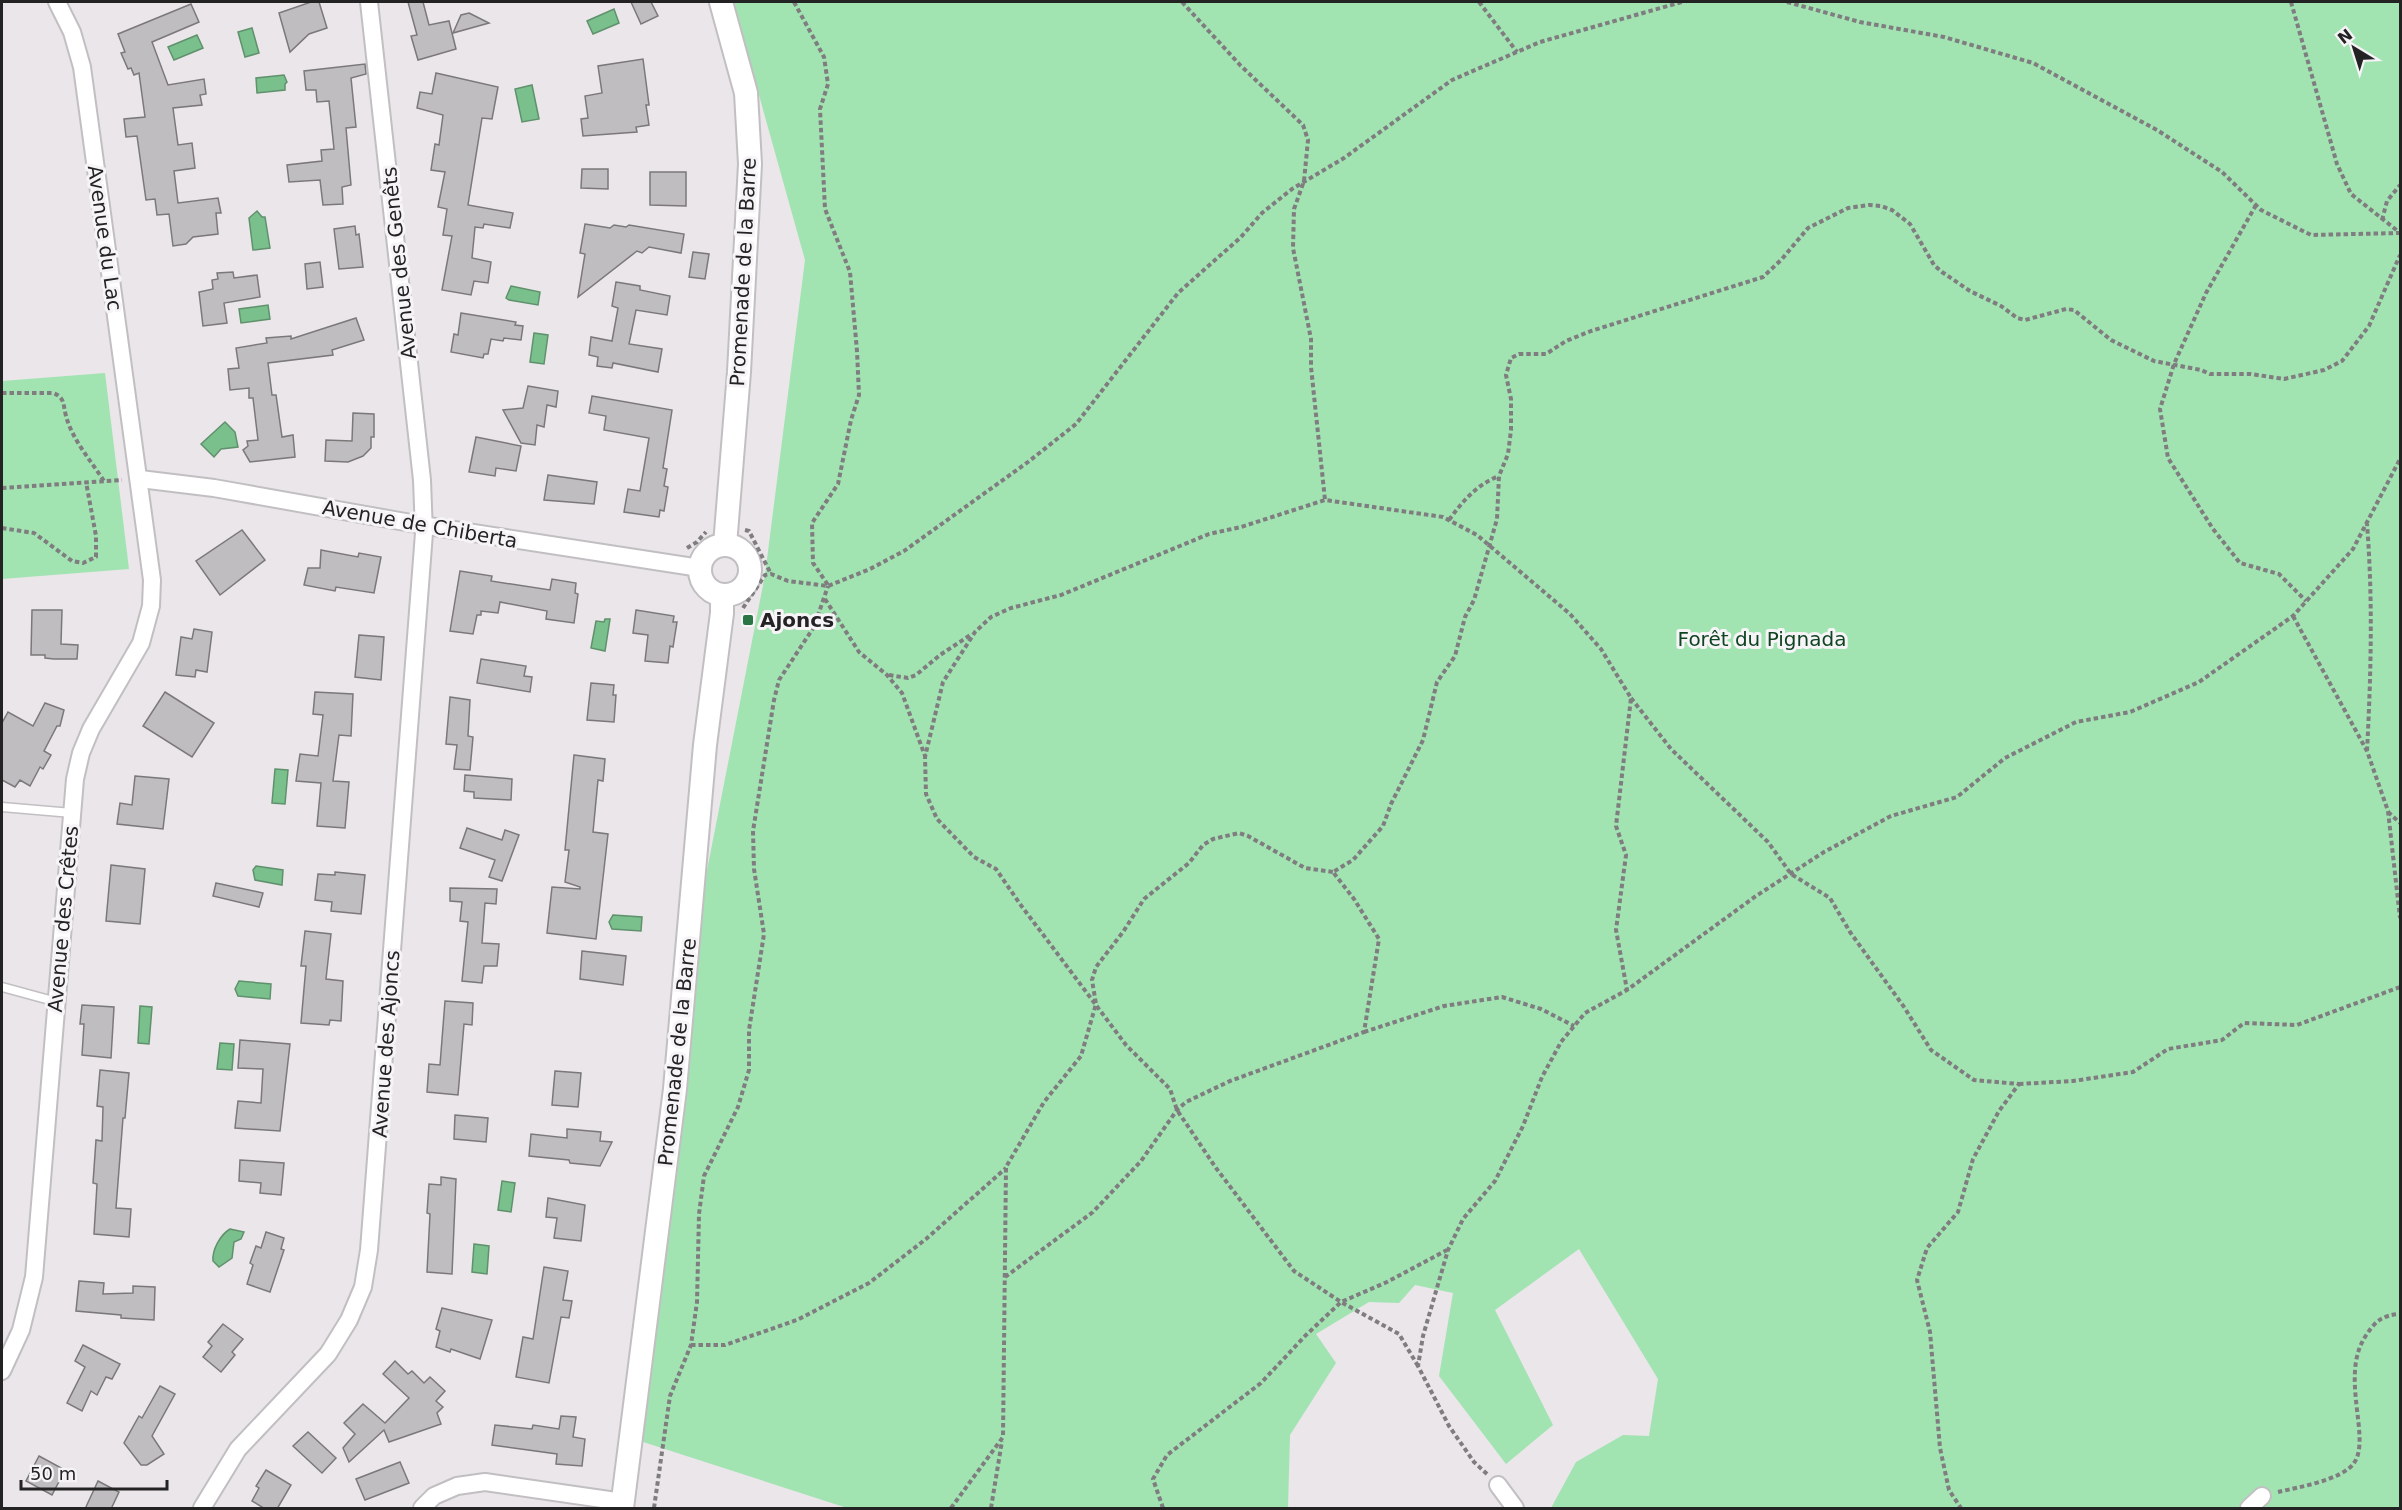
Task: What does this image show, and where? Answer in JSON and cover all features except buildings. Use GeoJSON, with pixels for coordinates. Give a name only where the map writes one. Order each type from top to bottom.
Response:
{"type":"FeatureCollection","features":[{"type":"Feature","properties":{"kind":"main road","name":"Promenade de la Barre"},"geometry":{"type":"LineString","coordinates":[[722,2],[746,93],[750,164],[739,372],[725,545]]}},
{"type":"Feature","properties":{"kind":"main road"},"geometry":{"type":"LineString","coordinates":[[725,545],[742,552],[750,569],[747,581],[722,604],[706,586],[700,568],[701,561],[711,550],[725,545]]}},
{"type":"Feature","properties":{"kind":"main road","name":"Promenade de la Barre"},"geometry":{"type":"LineString","coordinates":[[622,1505],[675,1089],[722,604]]}},
{"type":"Feature","properties":{"kind":"street","name":"Avenue du Lac"},"geometry":{"type":"LineString","coordinates":[[57,2],[72,32],[82,67],[140,479]]}},
{"type":"Feature","properties":{"kind":"street","name":"Avenue des Genêts"},"geometry":{"type":"LineString","coordinates":[[369,2],[422,480],[422,525]]}},
{"type":"Feature","properties":{"kind":"street","name":"Avenue de Chiberta"},"geometry":{"type":"LineString","coordinates":[[140,479],[214,488],[422,525],[700,568]]}},
{"type":"Feature","properties":{"kind":"street","name":"Avenue des Crêtes"},"geometry":{"type":"LineString","coordinates":[[2,1371],[21,1330],[34,1277],[75,780],[81,753],[91,729],[141,643],[151,606],[152,580],[140,479]]}},
{"type":"Feature","properties":{"kind":"street","name":"Avenue des Ajoncs"},"geometry":{"type":"LineString","coordinates":[[202,1509],[238,1449],[328,1354],[350,1320],[363,1287],[369,1250],[385,1066],[423,560],[422,525]]}},
{"type":"Feature","properties":{"kind":"street"},"geometry":{"type":"LineString","coordinates":[[422,1509],[434,1496],[457,1486],[485,1482],[622,1505]]}},
{"type":"Feature","properties":{"kind":"street"},"geometry":{"type":"LineString","coordinates":[[1498,1485],[1515,1509]]}},
{"type":"Feature","properties":{"kind":"street"},"geometry":{"type":"LineString","coordinates":[[2249,1509],[2262,1496]]}},
{"type":"Feature","properties":{"kind":"lane"},"geometry":{"type":"LineString","coordinates":[[2,807],[72,813]]}},
{"type":"Feature","properties":{"kind":"lane"},"geometry":{"type":"LineString","coordinates":[[2,987],[57,1002]]}},
{"type":"Feature","properties":{"kind":"path"},"geometry":{"type":"LineString","coordinates":[[654,1509],[669,1396],[691,1345],[697,1302],[699,1214],[704,1176],[738,1107],[749,1070],[749,1030],[764,934],[754,869],[753,831],[774,700],[779,680],[814,627],[825,598],[828,586],[813,563],[812,523],[838,484],[851,420],[859,396],[850,272],[825,209],[820,109],[828,84],[824,57],[794,2]]}},
{"type":"Feature","properties":{"kind":"path"},"geometry":{"type":"LineString","coordinates":[[1182,2],[1240,65],[1304,125],[1308,140],[1304,181],[1294,209],[1293,248],[1311,339],[1311,367],[1326,500]]}},
{"type":"Feature","properties":{"kind":"path"},"geometry":{"type":"LineString","coordinates":[[1479,2],[1517,52]]}},
{"type":"Feature","properties":{"kind":"path"},"geometry":{"type":"LineString","coordinates":[[722,604],[742,610],[765,575],[771,574],[788,581],[828,586],[870,569],[904,551],[1028,462],[1076,424],[1178,293],[1241,237],[1262,213],[1304,181],[1344,158],[1452,80],[1540,42],[1682,2]]}},
{"type":"Feature","properties":{"kind":"path"},"geometry":{"type":"LineString","coordinates":[[1787,2],[1860,22],[1944,37],[2033,63],[2157,130],[2222,172],[2261,210],[2311,235],[2400,233]]}},
{"type":"Feature","properties":{"kind":"path"},"geometry":{"type":"LineString","coordinates":[[2291,2],[2337,164],[2351,194],[2400,233]]}},
{"type":"Feature","properties":{"kind":"path"},"geometry":{"type":"LineString","coordinates":[[2382,220],[2387,201],[2400,185]]}},
{"type":"Feature","properties":{"kind":"path"},"geometry":{"type":"LineString","coordinates":[[691,1345],[725,1344],[797,1320],[869,1283],[926,1239],[1006,1167],[1044,1102],[1081,1056],[1096,1004],[1092,980],[1096,967],[1123,932],[1144,899],[1189,862],[1203,844],[1213,839],[1239,833],[1305,868],[1334,872],[1353,860],[1383,826],[1391,804],[1423,740],[1437,682],[1455,656],[1465,617],[1474,600],[1491,547],[1497,519],[1499,476],[1508,454],[1511,430],[1511,399],[1506,375],[1511,358],[1519,354],[1546,354],[1566,341],[1591,331],[1763,277],[1782,259],[1808,228],[1834,214],[1857,206],[1869,205],[1892,210],[1910,224],[1934,265],[1942,272],[1970,291],[2001,306],[2017,318],[2025,320],[2066,309],[2074,310],[2122,347],[2154,361],[2201,370],[2210,374],[2251,375],[2284,380],[2325,370],[2342,361],[2369,326],[2400,255]]}},
{"type":"Feature","properties":{"kind":"path"},"geometry":{"type":"LineString","coordinates":[[2256,205],[2206,293],[2174,364],[2160,409],[2168,458],[2213,529],[2240,563],[2279,574],[2306,601]]}},
{"type":"Feature","properties":{"kind":"path"},"geometry":{"type":"LineString","coordinates":[[2,393],[54,393],[59,395],[64,402],[66,416],[74,435],[104,481]]}},
{"type":"Feature","properties":{"kind":"path"},"geometry":{"type":"LineString","coordinates":[[1418,1366],[1423,1336],[1448,1250],[1463,1220],[1495,1181],[1523,1126],[1542,1077],[1561,1042],[1585,1013],[1627,990],[1824,852],[1891,816],[1957,797],[2006,758],[2076,722],[2130,712],[2199,681],[2292,616],[2306,601],[2353,549],[2400,459]]}},
{"type":"Feature","properties":{"kind":"path"},"geometry":{"type":"LineString","coordinates":[[2,488],[125,480],[124,471]]}},
{"type":"Feature","properties":{"kind":"path"},"geometry":{"type":"LineString","coordinates":[[1449,520],[1466,497],[1487,481],[1499,476]]}},
{"type":"Feature","properties":{"kind":"path"},"geometry":{"type":"LineString","coordinates":[[2,528],[34,533],[72,561],[83,563],[96,557],[96,536],[86,482]]}},
{"type":"Feature","properties":{"kind":"path"},"geometry":{"type":"LineString","coordinates":[[887,675],[908,678],[916,675],[940,655],[975,632],[991,617],[1011,608],[1061,595],[1209,534],[1326,500],[1443,517],[1468,529],[1570,614],[1601,649],[1631,698],[1671,749],[1768,842],[1791,874],[1830,898],[1850,932],[1904,1007],[1931,1050],[1974,1080],[2019,1084],[2073,1081],[2133,1072],[2168,1049],[2222,1040],[2244,1023],[2297,1026],[2400,987]]}},
{"type":"Feature","properties":{"kind":"path"},"geometry":{"type":"LineString","coordinates":[[2367,524],[2372,582],[2372,667],[2367,751]]}},
{"type":"Feature","properties":{"kind":"path"},"geometry":{"type":"LineString","coordinates":[[749,531],[771,574]]}},
{"type":"Feature","properties":{"kind":"path"},"geometry":{"type":"LineString","coordinates":[[825,598],[838,623],[859,652],[887,675],[902,693],[925,757]]}},
{"type":"Feature","properties":{"kind":"path"},"geometry":{"type":"LineString","coordinates":[[2292,616],[2367,751],[2388,811],[2400,918]]}},
{"type":"Feature","properties":{"kind":"path"},"geometry":{"type":"LineString","coordinates":[[975,632],[943,682],[925,757],[926,794],[937,819],[974,857],[996,869],[1126,1045],[1170,1089],[1177,1110],[1216,1168],[1294,1271],[1341,1302],[1399,1334],[1449,1426],[1474,1462],[1498,1485]]}},
{"type":"Feature","properties":{"kind":"path"},"geometry":{"type":"LineString","coordinates":[[1627,990],[1616,930],[1626,855],[1616,826],[1631,698]]}},
{"type":"Feature","properties":{"kind":"path"},"geometry":{"type":"LineString","coordinates":[[2388,811],[2400,824]]}},
{"type":"Feature","properties":{"kind":"path"},"geometry":{"type":"LineString","coordinates":[[1334,872],[1379,939],[1364,1032]]}},
{"type":"Feature","properties":{"kind":"path"},"geometry":{"type":"LineString","coordinates":[[1005,1277],[1093,1212],[1141,1161],[1177,1110],[1186,1102],[1230,1081],[1364,1032],[1444,1006],[1502,997],[1541,1009],[1574,1026]]}},
{"type":"Feature","properties":{"kind":"path"},"geometry":{"type":"LineString","coordinates":[[1961,1509],[1949,1490],[1940,1448],[1930,1332],[1917,1280],[1927,1248],[1958,1212],[1973,1159],[1999,1111],[2019,1084]]}},
{"type":"Feature","properties":{"kind":"path"},"geometry":{"type":"LineString","coordinates":[[991,1509],[1003,1437],[1006,1167]]}},
{"type":"Feature","properties":{"kind":"path"},"geometry":{"type":"LineString","coordinates":[[1163,1509],[1153,1479],[1167,1455],[1261,1383],[1341,1302],[1387,1282],[1448,1250]]}},
{"type":"Feature","properties":{"kind":"path"},"geometry":{"type":"LineString","coordinates":[[2262,1496],[2330,1478],[2346,1471],[2356,1461],[2359,1446],[2354,1383],[2355,1362],[2362,1340],[2375,1322],[2388,1315],[2400,1314]]}},
{"type":"Feature","properties":{"kind":"path"},"geometry":{"type":"LineString","coordinates":[[951,1509],[1003,1437]]}},
{"type":"Feature","properties":{"kind":"green space","name":"Forêt du Pignada"},"geometry":{"type":"Polygon","coordinates":[[[733,2],[2400,2],[2400,1508],[1551,1508],[1576,1462],[1623,1435],[1649,1436],[1658,1379],[1579,1249],[1495,1310],[1553,1425],[1506,1464],[1439,1376],[1453,1293],[1415,1285],[1399,1303],[1369,1302],[1316,1334],[1336,1363],[1290,1435],[1288,1508],[847,1508],[637,1440],[678,1018],[765,575],[805,260],[733,2]]]}},
{"type":"Feature","properties":{"kind":"green space"},"geometry":{"type":"Polygon","coordinates":[[[105,373],[129,569],[2,579],[2,381],[105,373]]]}},
{"type":"Feature","properties":{"kind":"shaded area"},"geometry":{"type":"Polygon","coordinates":[[[614,9],[619,23],[593,34],[587,21],[614,9]]]}},
{"type":"Feature","properties":{"kind":"shaded area"},"geometry":{"type":"Polygon","coordinates":[[[252,28],[259,53],[245,57],[238,32],[252,28]]]}},
{"type":"Feature","properties":{"kind":"shaded area"},"geometry":{"type":"Polygon","coordinates":[[[197,35],[203,48],[174,60],[168,47],[197,35]]]}},
{"type":"Feature","properties":{"kind":"shaded area"},"geometry":{"type":"Polygon","coordinates":[[[284,75],[287,82],[285,90],[257,93],[256,78],[284,75]]]}},
{"type":"Feature","properties":{"kind":"shaded area"},"geometry":{"type":"Polygon","coordinates":[[[532,85],[539,119],[522,122],[515,89],[532,85]]]}},
{"type":"Feature","properties":{"kind":"shaded area"},"geometry":{"type":"Polygon","coordinates":[[[257,211],[265,217],[270,248],[253,250],[249,218],[257,211]]]}},
{"type":"Feature","properties":{"kind":"shaded area"},"geometry":{"type":"Polygon","coordinates":[[[511,286],[540,292],[538,305],[506,298],[511,286]]]}},
{"type":"Feature","properties":{"kind":"shaded area"},"geometry":{"type":"Polygon","coordinates":[[[268,305],[270,319],[241,323],[239,309],[268,305]]]}},
{"type":"Feature","properties":{"kind":"shaded area"},"geometry":{"type":"Polygon","coordinates":[[[534,333],[548,335],[544,364],[530,362],[534,333]]]}},
{"type":"Feature","properties":{"kind":"shaded area"},"geometry":{"type":"Polygon","coordinates":[[[225,422],[235,432],[238,447],[221,449],[214,457],[201,444],[225,422]]]}},
{"type":"Feature","properties":{"kind":"shaded area"},"geometry":{"type":"Polygon","coordinates":[[[605,619],[610,619],[605,651],[591,648],[596,621],[604,622],[605,619]]]}},
{"type":"Feature","properties":{"kind":"shaded area"},"geometry":{"type":"Polygon","coordinates":[[[275,769],[288,770],[285,804],[272,803],[275,769]]]}},
{"type":"Feature","properties":{"kind":"shaded area"},"geometry":{"type":"Polygon","coordinates":[[[256,866],[283,870],[282,885],[255,880],[253,870],[256,866]]]}},
{"type":"Feature","properties":{"kind":"shaded area"},"geometry":{"type":"Polygon","coordinates":[[[613,915],[642,917],[641,931],[612,929],[609,922],[613,915]]]}},
{"type":"Feature","properties":{"kind":"shaded area"},"geometry":{"type":"Polygon","coordinates":[[[239,981],[271,984],[270,999],[238,996],[235,989],[239,981]]]}},
{"type":"Feature","properties":{"kind":"shaded area"},"geometry":{"type":"Polygon","coordinates":[[[140,1006],[152,1007],[149,1044],[138,1043],[140,1006]]]}},
{"type":"Feature","properties":{"kind":"shaded area"},"geometry":{"type":"Polygon","coordinates":[[[220,1043],[234,1044],[232,1070],[217,1069],[220,1043]]]}},
{"type":"Feature","properties":{"kind":"shaded area"},"geometry":{"type":"Polygon","coordinates":[[[502,1181],[515,1183],[511,1212],[498,1210],[502,1181]]]}},
{"type":"Feature","properties":{"kind":"shaded area"},"geometry":{"type":"Polygon","coordinates":[[[230,1229],[244,1232],[241,1239],[234,1242],[232,1258],[219,1267],[213,1261],[215,1248],[230,1229]]]}},
{"type":"Feature","properties":{"kind":"shaded area"},"geometry":{"type":"Polygon","coordinates":[[[474,1244],[489,1246],[487,1274],[472,1272],[474,1244]]]}},
{"type":"Feature","properties":{"kind":"place","name":"Ajoncs"},"geometry":{"type":"Point","coordinates":[748,620]}}]}
